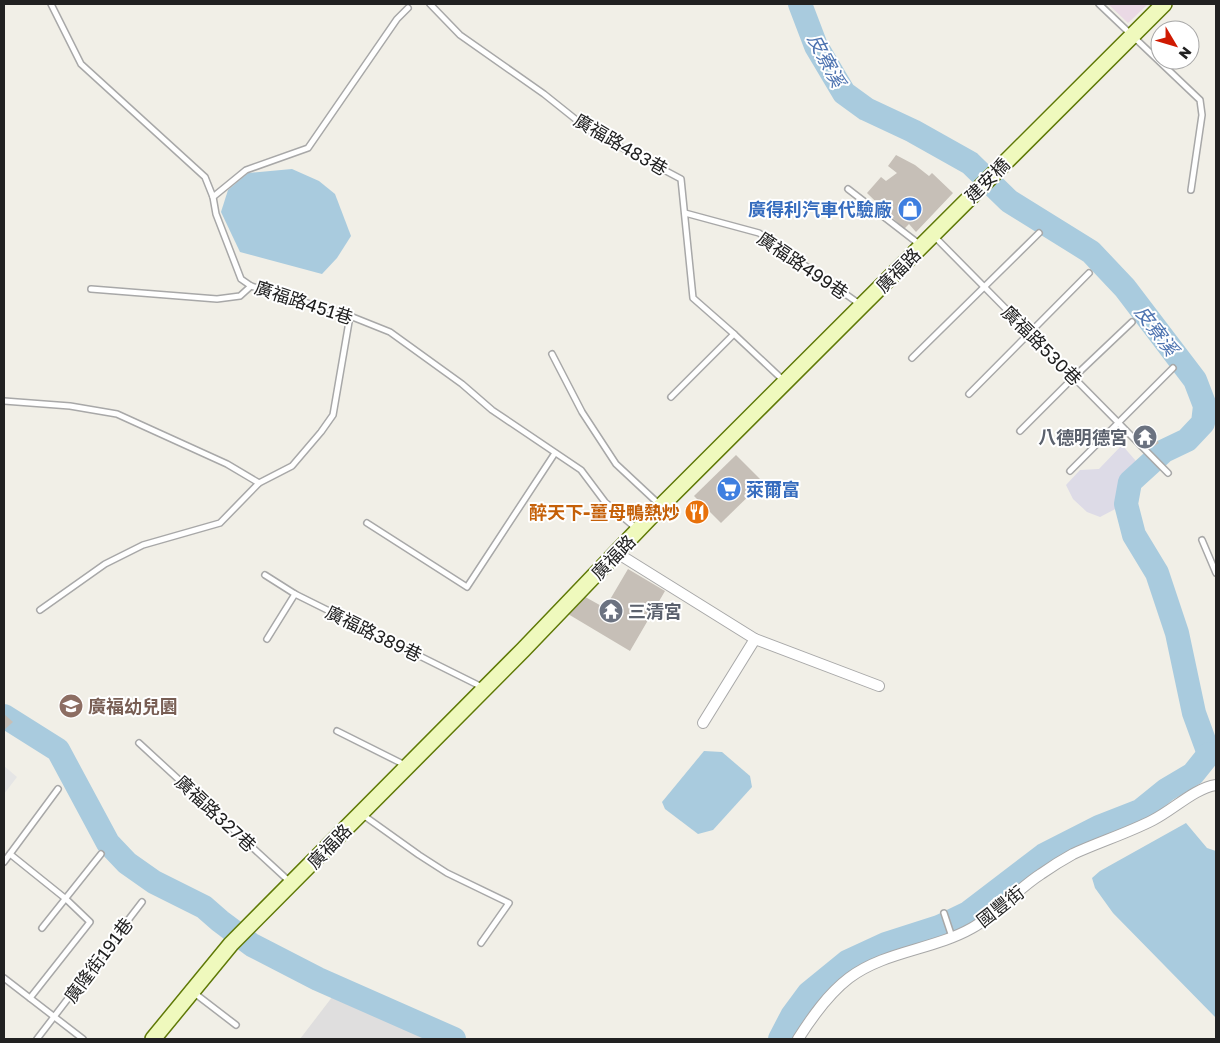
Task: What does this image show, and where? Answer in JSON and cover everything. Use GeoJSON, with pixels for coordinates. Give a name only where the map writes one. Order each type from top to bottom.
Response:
{"type":"FeatureCollection","features":[{"type":"Feature","properties":{"kind":"street"},"geometry":{"type":"LineString","coordinates":[[1132,35],[1164,4]]}},
{"type":"Feature","properties":{"kind":"street","name":"建安橋"},"geometry":{"type":"LineString","coordinates":[[953,214],[1132,35]]}},
{"type":"Feature","properties":{"kind":"street","name":"廣福路"},"geometry":{"type":"LineString","coordinates":[[192,991],[231,944],[485,688],[661,506],[953,214]]}},
{"type":"Feature","properties":{"kind":"street"},"geometry":{"type":"LineString","coordinates":[[617,553],[755,639],[879,686]]}},
{"type":"Feature","properties":{"kind":"street"},"geometry":{"type":"LineString","coordinates":[[703,723],[755,639]]}},
{"type":"Feature","properties":{"kind":"street","name":"國豐街"},"geometry":{"type":"LineString","coordinates":[[798,1039],[812,1017],[831,995],[849,979],[871,964],[952,938],[973,928],[1038,876],[1071,855],[1152,820],[1195,793],[1216,785]]}},
{"type":"Feature","properties":{"kind":"street"},"geometry":{"type":"LineString","coordinates":[[153,1039],[192,991]]}},
{"type":"Feature","properties":{"kind":"lane","name":"廣福路451巷"},"geometry":{"type":"LineString","coordinates":[[51,4],[82,64],[205,177],[213,197],[216,214],[242,279],[250,286],[350,316],[390,332],[462,384],[492,410],[581,470],[606,502],[639,530]]}},
{"type":"Feature","properties":{"kind":"lane","name":"廣福路483巷"},"geometry":{"type":"LineString","coordinates":[[430,4],[460,35],[544,94],[588,130],[681,179],[693,298],[785,382]]}},
{"type":"Feature","properties":{"kind":"lane"},"geometry":{"type":"LineString","coordinates":[[1099,4],[1200,100],[1202,114],[1191,190]]}},
{"type":"Feature","properties":{"kind":"lane"},"geometry":{"type":"LineString","coordinates":[[213,197],[246,170],[308,148],[397,19],[408,8]]}},
{"type":"Feature","properties":{"kind":"lane"},"geometry":{"type":"LineString","coordinates":[[848,189],[921,246]]}},
{"type":"Feature","properties":{"kind":"lane","name":"廣福路499巷"},"geometry":{"type":"LineString","coordinates":[[685,213],[759,233],[862,306]]}},
{"type":"Feature","properties":{"kind":"lane"},"geometry":{"type":"LineString","coordinates":[[912,358],[986,288],[1039,233]]}},
{"type":"Feature","properties":{"kind":"lane","name":"廣福路530巷"},"geometry":{"type":"LineString","coordinates":[[933,234],[1168,473]]}},
{"type":"Feature","properties":{"kind":"lane"},"geometry":{"type":"LineString","coordinates":[[969,394],[1089,273]]}},
{"type":"Feature","properties":{"kind":"lane"},"geometry":{"type":"LineString","coordinates":[[91,289],[217,299],[240,296],[250,286]]}},
{"type":"Feature","properties":{"kind":"lane"},"geometry":{"type":"LineString","coordinates":[[40,610],[105,564],[143,545],[220,523],[259,483],[292,466],[333,415],[350,316]]}},
{"type":"Feature","properties":{"kind":"lane"},"geometry":{"type":"LineString","coordinates":[[1020,431],[1132,322]]}},
{"type":"Feature","properties":{"kind":"lane"},"geometry":{"type":"LineString","coordinates":[[671,397],[734,334]]}},
{"type":"Feature","properties":{"kind":"lane"},"geometry":{"type":"LineString","coordinates":[[552,354],[582,412],[616,464],[661,506]]}},
{"type":"Feature","properties":{"kind":"lane"},"geometry":{"type":"LineString","coordinates":[[1070,471],[1173,368]]}},
{"type":"Feature","properties":{"kind":"lane"},"geometry":{"type":"LineString","coordinates":[[4,401],[70,406],[117,414],[227,464],[259,483]]}},
{"type":"Feature","properties":{"kind":"lane"},"geometry":{"type":"LineString","coordinates":[[367,523],[467,587],[555,453]]}},
{"type":"Feature","properties":{"kind":"lane"},"geometry":{"type":"LineString","coordinates":[[1202,540],[1216,573]]}},
{"type":"Feature","properties":{"kind":"lane","name":"廣福路389巷"},"geometry":{"type":"LineString","coordinates":[[265,575],[295,594],[485,688]]}},
{"type":"Feature","properties":{"kind":"lane"},"geometry":{"type":"LineString","coordinates":[[267,639],[295,594]]}},
{"type":"Feature","properties":{"kind":"lane"},"geometry":{"type":"LineString","coordinates":[[338,731],[407,766]]}},
{"type":"Feature","properties":{"kind":"lane","name":"廣福路327巷"},"geometry":{"type":"LineString","coordinates":[[140,742],[292,884]]}},
{"type":"Feature","properties":{"kind":"lane"},"geometry":{"type":"LineString","coordinates":[[4,862],[58,789]]}},
{"type":"Feature","properties":{"kind":"lane"},"geometry":{"type":"LineString","coordinates":[[360,814],[447,873],[508,903],[481,943]]}},
{"type":"Feature","properties":{"kind":"lane"},"geometry":{"type":"LineString","coordinates":[[10,854],[66,899],[90,922],[30,998]]}},
{"type":"Feature","properties":{"kind":"lane"},"geometry":{"type":"LineString","coordinates":[[42,928],[101,854]]}},
{"type":"Feature","properties":{"kind":"lane","name":"廣隆街191巷"},"geometry":{"type":"LineString","coordinates":[[38,1039],[142,902]]}},
{"type":"Feature","properties":{"kind":"lane"},"geometry":{"type":"LineString","coordinates":[[944,913],[952,938]]}},
{"type":"Feature","properties":{"kind":"lane"},"geometry":{"type":"LineString","coordinates":[[4,978],[82,1039]]}},
{"type":"Feature","properties":{"kind":"lane"},"geometry":{"type":"LineString","coordinates":[[192,991],[236,1026]]}},
{"type":"Feature","properties":{"kind":"shaded area"},"geometry":{"type":"Polygon","coordinates":[[[1108,4],[1148,4],[1128,23],[1108,4]]]}},
{"type":"Feature","properties":{"kind":"shaded area"},"geometry":{"type":"Polygon","coordinates":[[[1122,445],[1142,468],[1126,482],[1123,505],[1100,517],[1087,512],[1073,499],[1066,485],[1080,470],[1099,469],[1122,445]]]}},
{"type":"Feature","properties":{"kind":"shaded area"},"geometry":{"type":"Polygon","coordinates":[[[4,766],[17,777],[4,794],[4,766]]]}},
{"type":"Feature","properties":{"kind":"shaded area"},"geometry":{"type":"Polygon","coordinates":[[[336,992],[405,1025],[437,1039],[300,1039],[336,992]]]}},
{"type":"Feature","properties":{"kind":"water"},"geometry":{"type":"Polygon","coordinates":[[[292,169],[319,181],[335,194],[351,236],[337,258],[322,274],[240,252],[221,212],[228,190],[248,173],[292,169]]]}},
{"type":"Feature","properties":{"kind":"water"},"geometry":{"type":"Polygon","coordinates":[[[704,751],[722,752],[750,776],[752,787],[713,830],[698,834],[665,809],[662,802],[704,751]]]}},
{"type":"Feature","properties":{"kind":"water"},"geometry":{"type":"Polygon","coordinates":[[[1186,823],[1207,848],[1216,851],[1216,1018],[1113,913],[1095,888],[1092,878],[1100,871],[1186,823]]]}},
{"type":"Feature","properties":{"kind":"building","name":"廣得利汽車代驗廠"},"geometry":{"type":"Polygon","coordinates":[[[896,155],[915,165],[929,176],[932,173],[953,193],[916,232],[909,224],[904,229],[867,193],[881,177],[886,181],[897,173],[888,166],[896,155]]]}},
{"type":"Feature","properties":{"kind":"building","name":"八德明德宮"},"geometry":{"type":"Polygon","coordinates":[[[1145,424],[1159,443],[1147,450],[1132,433],[1145,424]]]}},
{"type":"Feature","properties":{"kind":"building","name":"萊爾富"},"geometry":{"type":"Polygon","coordinates":[[[736,455],[763,482],[721,523],[694,496],[736,455]]]}},
{"type":"Feature","properties":{"kind":"building","name":"三清宮"},"geometry":{"type":"Polygon","coordinates":[[[628,569],[665,591],[630,651],[568,614],[580,594],[605,608],[628,569]]]}},
{"type":"Feature","properties":{"kind":"building"},"geometry":{"type":"Polygon","coordinates":[[[4,714],[13,722],[4,730],[4,714]]]}},
{"type":"Feature","properties":{"kind":"waterway","name":"皮寮溪"},"geometry":{"type":"LineString","coordinates":[[800,4],[816,46],[844,93],[866,109],[913,131],[970,163],[1009,201],[1091,252],[1125,288],[1195,380],[1205,406],[1203,423],[1187,440],[1164,451],[1130,482],[1126,504],[1134,535],[1157,573],[1177,633],[1194,713],[1209,754]]}},
{"type":"Feature","properties":{"kind":"waterway"},"geometry":{"type":"LineString","coordinates":[[4,716],[58,750],[108,843],[127,863],[154,882],[204,907],[252,945],[318,979],[454,1039]]}},
{"type":"Feature","properties":{"kind":"waterway"},"geometry":{"type":"LineString","coordinates":[[780,1039],[792,1016],[809,993],[847,962],[886,944],[939,927],[968,913],[1044,855],[1099,827],[1140,811],[1166,790],[1193,774],[1209,754]]}},
{"type":"Feature","properties":{"kind":"place","name":"廣得利汽車代驗廠"},"geometry":{"type":"Point","coordinates":[910,209]}},
{"type":"Feature","properties":{"kind":"place","name":"八德明德宮"},"geometry":{"type":"Point","coordinates":[1145,437]}},
{"type":"Feature","properties":{"kind":"place","name":"萊爾富"},"geometry":{"type":"Point","coordinates":[729,489]}},
{"type":"Feature","properties":{"kind":"place","name":"醉天下-薑母鴨熱炒"},"geometry":{"type":"Point","coordinates":[697,512]}},
{"type":"Feature","properties":{"kind":"place","name":"三清宮"},"geometry":{"type":"Point","coordinates":[611,611]}},
{"type":"Feature","properties":{"kind":"place","name":"廣福幼兒園"},"geometry":{"type":"Point","coordinates":[71,706]}}]}
